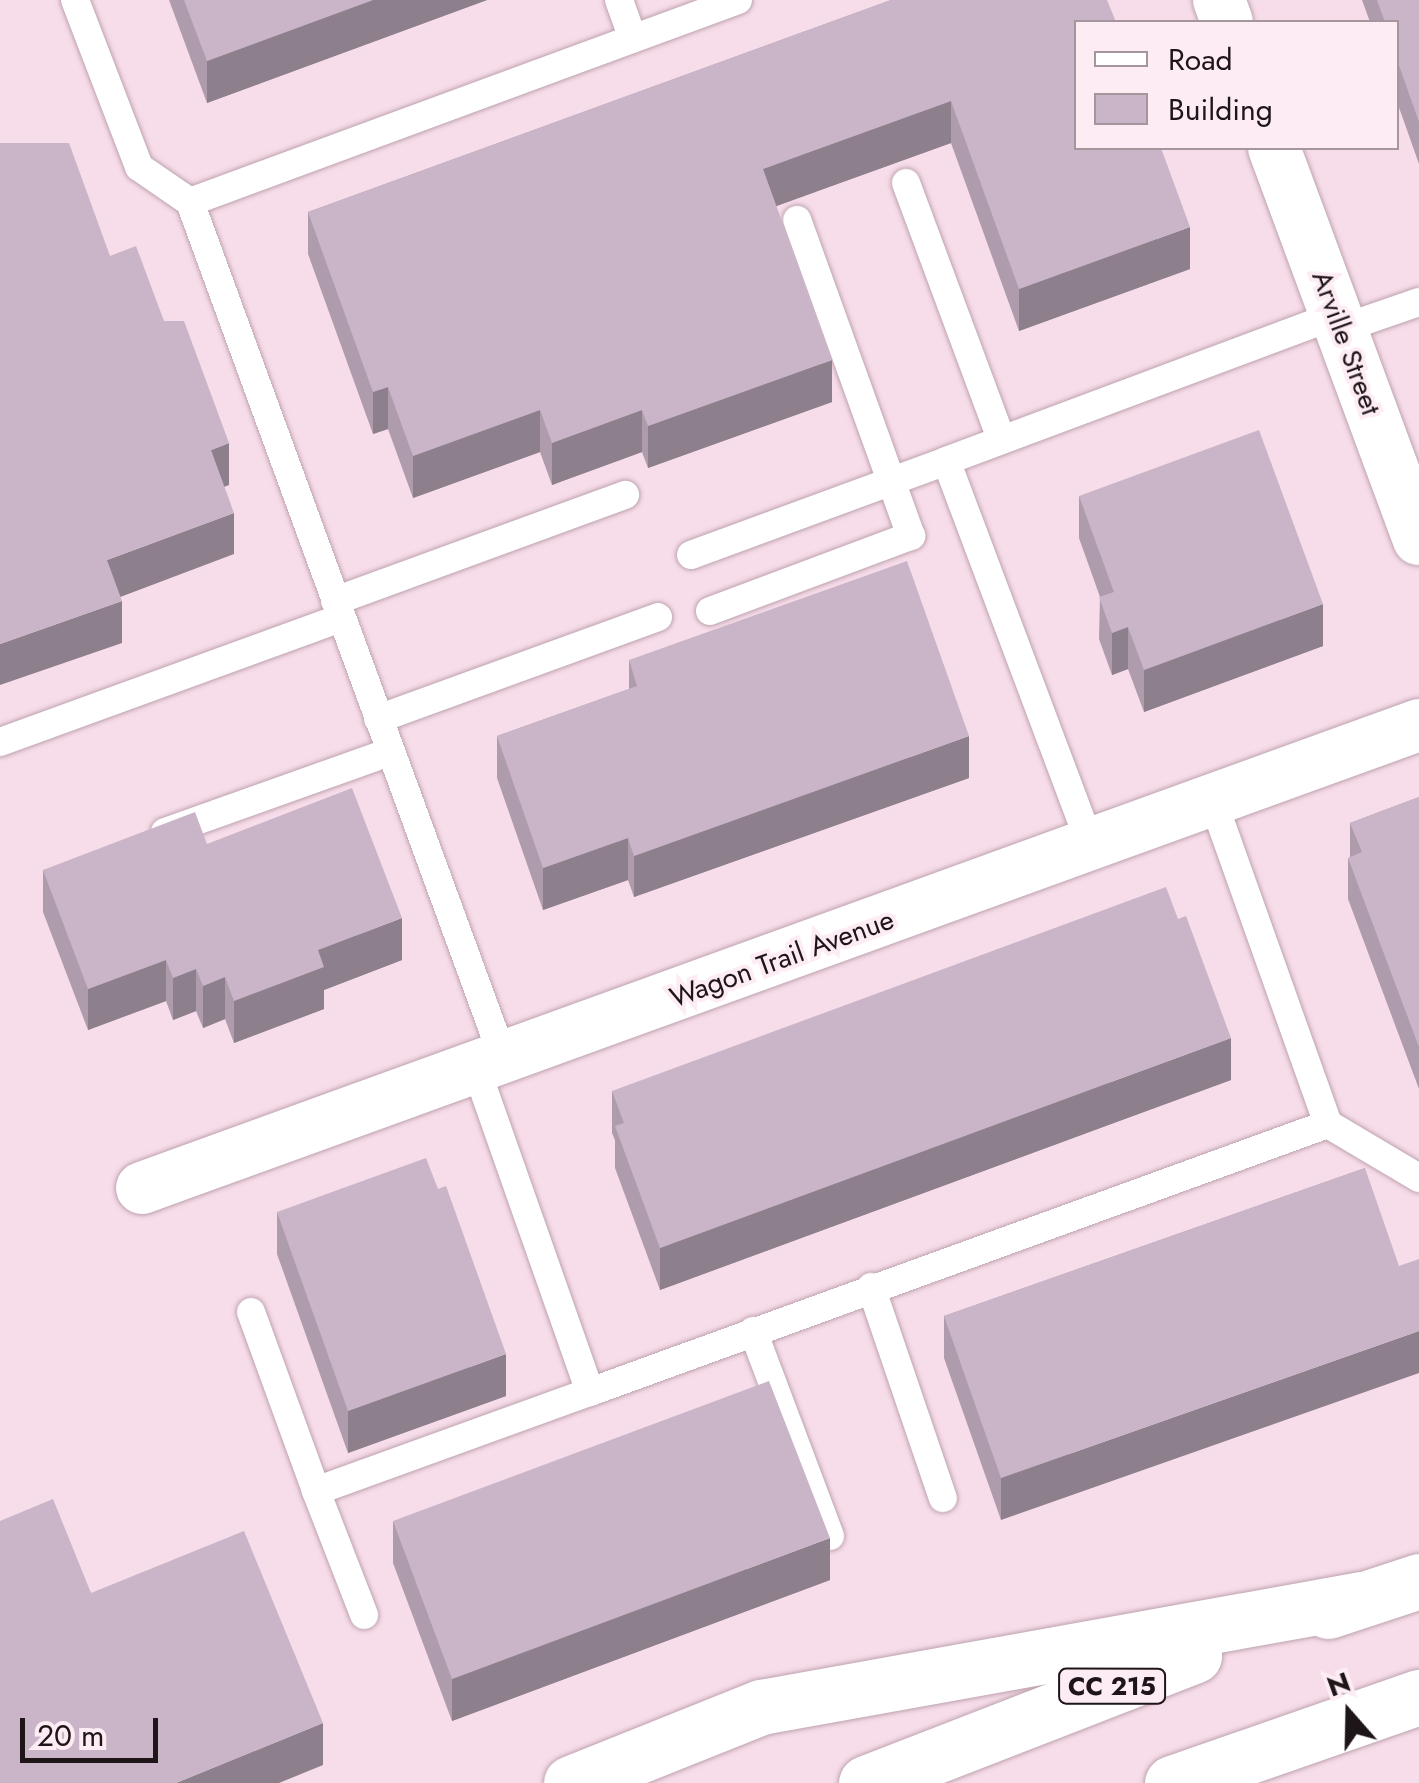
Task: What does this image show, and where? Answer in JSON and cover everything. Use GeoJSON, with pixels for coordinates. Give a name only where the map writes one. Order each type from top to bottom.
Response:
{"type":"FeatureCollection","features":[{"type":"Feature","properties":{"kind":"highway","name":"CC 215"},"geometry":{"type":"LineString","coordinates":[[866,1783],[1419,1580]]}},
{"type":"Feature","properties":{"kind":"highway"},"geometry":{"type":"LineString","coordinates":[[571,1783],[761,1707],[1362,1599]]}},
{"type":"Feature","properties":{"kind":"highway"},"geometry":{"type":"LineString","coordinates":[[1172,1783],[1419,1697]]}},
{"type":"Feature","properties":{"kind":"street","name":"Arville Street"},"geometry":{"type":"LineString","coordinates":[[1275,150],[1419,539]]}},
{"type":"Feature","properties":{"kind":"street","name":"Wagon Trail Avenue"},"geometry":{"type":"LineString","coordinates":[[142,1188],[1214,803],[1419,725]]}},
{"type":"Feature","properties":{"kind":"lane"},"geometry":{"type":"LineString","coordinates":[[76,0],[140,168],[190,202],[390,752],[590,1392]]}},
{"type":"Feature","properties":{"kind":"lane"},"geometry":{"type":"LineString","coordinates":[[619,0],[633,39]]}},
{"type":"Feature","properties":{"kind":"lane"},"geometry":{"type":"LineString","coordinates":[[190,202],[738,0]]}},
{"type":"Feature","properties":{"kind":"lane"},"geometry":{"type":"LineString","coordinates":[[906,183],[1002,439]]}},
{"type":"Feature","properties":{"kind":"lane"},"geometry":{"type":"LineString","coordinates":[[710,610],[911,536],[797,220]]}},
{"type":"Feature","properties":{"kind":"lane"},"geometry":{"type":"LineString","coordinates":[[691,555],[1002,439],[1338,322],[1419,302]]}},
{"type":"Feature","properties":{"kind":"lane"},"geometry":{"type":"LineString","coordinates":[[946,460],[1090,846]]}},
{"type":"Feature","properties":{"kind":"lane"},"geometry":{"type":"LineString","coordinates":[[0,742],[625,495]]}},
{"type":"Feature","properties":{"kind":"lane"},"geometry":{"type":"LineString","coordinates":[[378,719],[658,617]]}},
{"type":"Feature","properties":{"kind":"lane"},"geometry":{"type":"LineString","coordinates":[[136,843],[390,752]]}},
{"type":"Feature","properties":{"kind":"lane"},"geometry":{"type":"LineString","coordinates":[[1214,803],[1328,1124],[1419,1178]]}},
{"type":"Feature","properties":{"kind":"lane"},"geometry":{"type":"LineString","coordinates":[[316,1491],[1328,1124]]}},
{"type":"Feature","properties":{"kind":"lane"},"geometry":{"type":"LineString","coordinates":[[871,1287],[942,1498]]}},
{"type":"Feature","properties":{"kind":"lane"},"geometry":{"type":"LineString","coordinates":[[250,1312],[364,1615]]}},
{"type":"Feature","properties":{"kind":"lane"},"geometry":{"type":"LineString","coordinates":[[753,1331],[830,1536]]}},
{"type":"Feature","properties":{"kind":"building"},"geometry":{"type":"Polygon","coordinates":[[[184,0],[373,0],[207,61],[184,0]]]}},
{"type":"Feature","properties":{"kind":"building"},"geometry":{"type":"Polygon","coordinates":[[[891,0],[1107,0],[1115,20],[1074,20],[1074,150],[1162,150],[1190,227],[1019,289],[951,101],[763,169],[832,360],[648,426],[642,410],[552,443],[540,410],[413,456],[388,387],[373,392],[308,212],[891,0]]]}},
{"type":"Feature","properties":{"kind":"building"},"geometry":{"type":"Polygon","coordinates":[[[1377,0],[1419,0],[1419,122],[1399,65],[1399,20],[1384,20],[1377,0]]]}},
{"type":"Feature","properties":{"kind":"building"},"geometry":{"type":"Polygon","coordinates":[[[0,143],[69,143],[110,256],[136,246],[164,321],[184,321],[229,443],[211,450],[234,513],[107,560],[122,601],[0,644],[0,143]]]}},
{"type":"Feature","properties":{"kind":"building"},"geometry":{"type":"Polygon","coordinates":[[[1259,430],[1323,604],[1144,670],[1128,627],[1112,633],[1099,597],[1114,592],[1079,496],[1259,430]]]}},
{"type":"Feature","properties":{"kind":"building"},"geometry":{"type":"Polygon","coordinates":[[[907,561],[969,736],[634,856],[628,838],[543,868],[497,736],[637,686],[629,660],[907,561]]]}},
{"type":"Feature","properties":{"kind":"building"},"geometry":{"type":"Polygon","coordinates":[[[352,788],[402,918],[318,950],[324,967],[234,1001],[225,977],[203,986],[196,969],[173,978],[166,960],[88,989],[43,870],[195,812],[207,844],[352,788]]]}},
{"type":"Feature","properties":{"kind":"building"},"geometry":{"type":"Polygon","coordinates":[[[1419,797],[1419,1047],[1348,858],[1362,852],[1350,823],[1419,797]]]}},
{"type":"Feature","properties":{"kind":"building"},"geometry":{"type":"Polygon","coordinates":[[[1166,887],[1178,919],[1186,916],[1231,1038],[660,1248],[615,1126],[624,1123],[612,1091],[1166,887]]]}},
{"type":"Feature","properties":{"kind":"building"},"geometry":{"type":"Polygon","coordinates":[[[426,1158],[438,1189],[446,1186],[506,1354],[348,1411],[277,1212],[426,1158]]]}},
{"type":"Feature","properties":{"kind":"building"},"geometry":{"type":"Polygon","coordinates":[[[1365,1168],[1399,1266],[1419,1259],[1419,1331],[1001,1478],[944,1316],[1365,1168]]]}},
{"type":"Feature","properties":{"kind":"building"},"geometry":{"type":"Polygon","coordinates":[[[769,1381],[830,1538],[452,1679],[393,1521],[769,1381]]]}},
{"type":"Feature","properties":{"kind":"building"},"geometry":{"type":"Polygon","coordinates":[[[53,1499],[91,1593],[244,1531],[323,1723],[176,1783],[0,1783],[0,1521],[53,1499]]]}}]}
